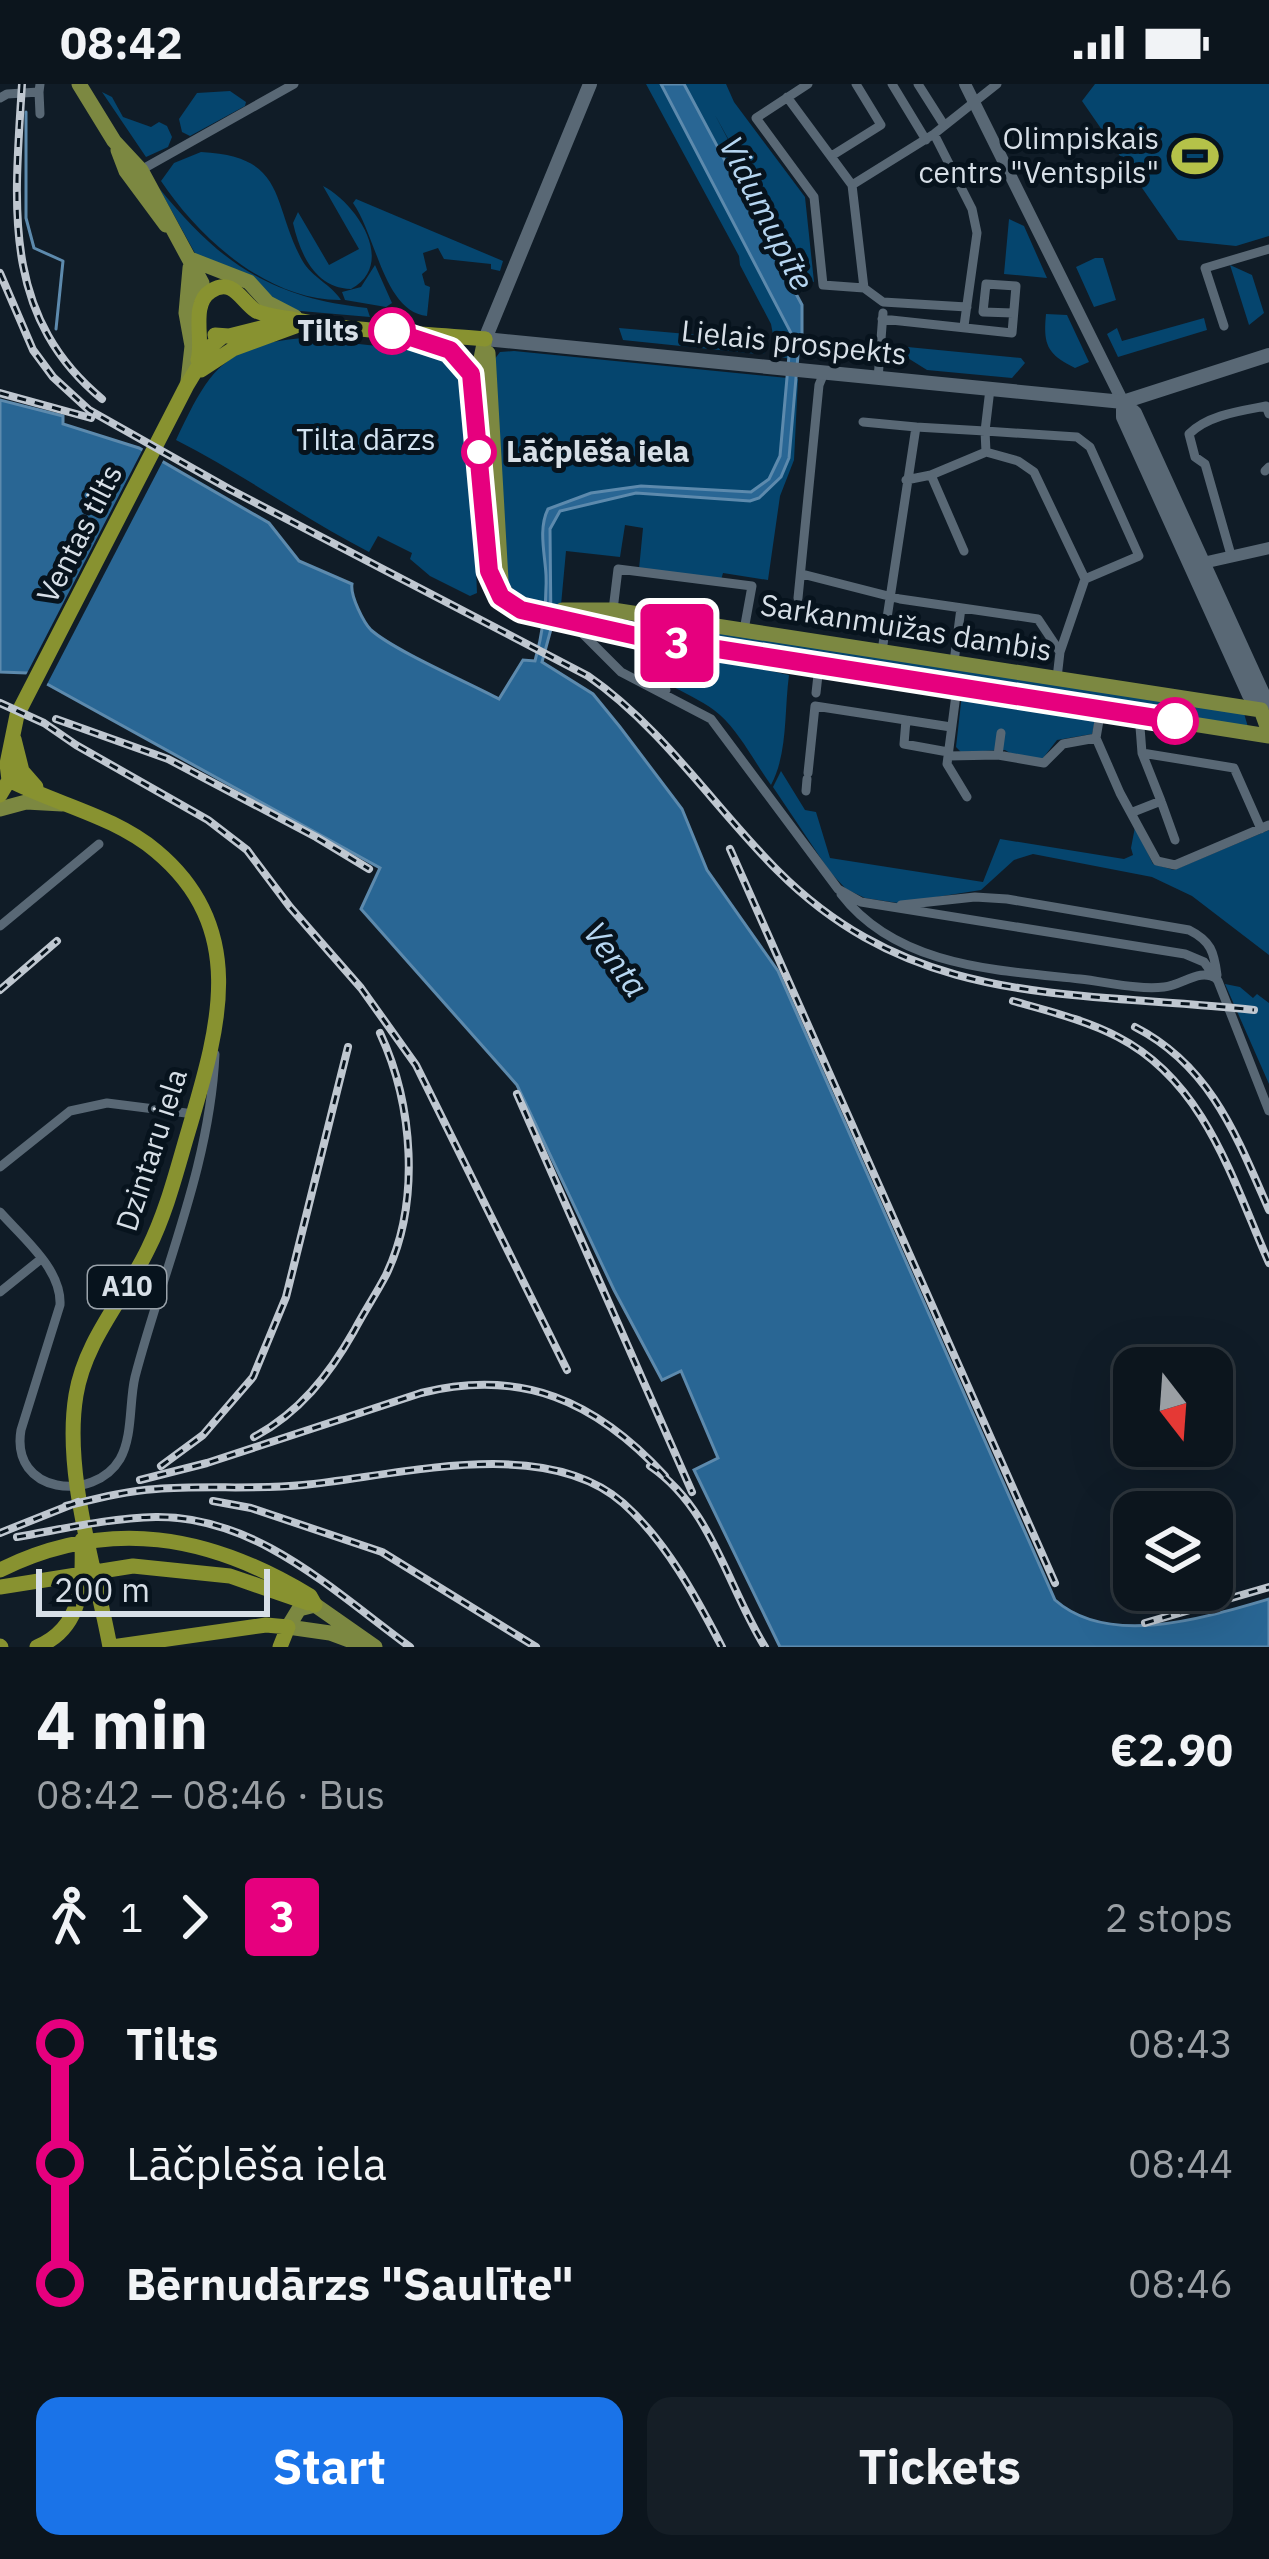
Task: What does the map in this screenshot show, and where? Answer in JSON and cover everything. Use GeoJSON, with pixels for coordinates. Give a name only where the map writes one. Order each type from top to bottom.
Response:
{"type":"FeatureCollection","features":[{"type":"Feature","properties":{"kind":"highway"},"geometry":{"type":"LineString","coordinates":[[231,288],[258,312],[306,322],[231,334],[208,331],[201,309],[212,291],[231,288]]}},
{"type":"Feature","properties":{"kind":"highway","name":"A10"},"geometry":{"type":"LineString","coordinates":[[188,385],[210,346],[248,317],[246,301]]}},
{"type":"Feature","properties":{"kind":"highway","name":"A10"},"geometry":{"type":"LineString","coordinates":[[188,385],[202,346],[201,309]]}},
{"type":"Feature","properties":{"kind":"highway","name":"Lielais prospekts"},"geometry":{"type":"LineString","coordinates":[[306,322],[485,339]]}},
{"type":"Feature","properties":{"kind":"highway"},"geometry":{"type":"LineString","coordinates":[[188,385],[218,356],[306,322]]}},
{"type":"Feature","properties":{"kind":"highway"},"geometry":{"type":"LineString","coordinates":[[392,331],[450,350],[466,365],[475,387]]}},
{"type":"Feature","properties":{"kind":"highway","name":"Ventas tilts"},"geometry":{"type":"LineString","coordinates":[[10,727],[188,385]]}},
{"type":"Feature","properties":{"kind":"highway"},"geometry":{"type":"LineString","coordinates":[[10,727],[28,780],[64,804]]}},
{"type":"Feature","properties":{"kind":"highway","name":"A10"},"geometry":{"type":"LineString","coordinates":[[10,727],[3,778],[29,796],[64,804]]}},
{"type":"Feature","properties":{"kind":"highway","name":"Dzintaru iela"},"geometry":{"type":"LineString","coordinates":[[64,804],[140,838],[168,862],[190,889],[208,925],[218,961],[215,1041],[194,1114],[154,1238],[98,1334],[80,1377],[74,1411],[74,1461],[111,1647]]}},
{"type":"Feature","properties":{"kind":"highway","name":"A10"},"geometry":{"type":"LineString","coordinates":[[37,1647],[68,1624],[80,1600],[82,1501]]}},
{"type":"Feature","properties":{"kind":"highway"},"geometry":{"type":"LineString","coordinates":[[0,1570],[60,1546],[164,1539],[250,1561],[310,1596],[315,1605]]}},
{"type":"Feature","properties":{"kind":"highway"},"geometry":{"type":"LineString","coordinates":[[0,1587],[134,1566],[178,1568],[230,1576],[315,1605]]}},
{"type":"Feature","properties":{"kind":"highway"},"geometry":{"type":"LineString","coordinates":[[280,1647],[288,1627]]}},
{"type":"Feature","properties":{"kind":"highway","name":"A10"},"geometry":{"type":"LineString","coordinates":[[111,1647],[235,1628],[288,1627]]}},
{"type":"Feature","properties":{"kind":"main road"},"geometry":{"type":"LineString","coordinates":[[536,611],[514,598],[499,573],[485,339],[590,84]]}},
{"type":"Feature","properties":{"kind":"main road"},"geometry":{"type":"LineString","coordinates":[[79,85],[190,260],[203,287],[201,309]]}},
{"type":"Feature","properties":{"kind":"main road"},"geometry":{"type":"LineString","coordinates":[[190,260],[231,288]]}},
{"type":"Feature","properties":{"kind":"main road"},"geometry":{"type":"LineString","coordinates":[[190,260],[249,282],[268,303],[306,322]]}},
{"type":"Feature","properties":{"kind":"main road"},"geometry":{"type":"LineString","coordinates":[[188,385],[190,260]]}},
{"type":"Feature","properties":{"kind":"main road","name":"Lielais prospekts"},"geometry":{"type":"LineString","coordinates":[[485,339],[1123,402],[1269,355]]}},
{"type":"Feature","properties":{"kind":"main road","name":"Sarkanmuižas dambis"},"geometry":{"type":"LineString","coordinates":[[485,339],[475,387],[489,571],[495,588],[509,604],[641,637],[1269,734]]}},
{"type":"Feature","properties":{"kind":"main road"},"geometry":{"type":"LineString","coordinates":[[1123,402],[1135,413],[1252,704],[1265,711],[1269,734]]}},
{"type":"Feature","properties":{"kind":"main road","name":"Sarkanmuižas dambis"},"geometry":{"type":"LineString","coordinates":[[562,616],[613,610],[1265,711]]}},
{"type":"Feature","properties":{"kind":"main road"},"geometry":{"type":"LineString","coordinates":[[0,809],[26,802],[64,804]]}},
{"type":"Feature","properties":{"kind":"main road"},"geometry":{"type":"LineString","coordinates":[[315,1605],[371,1647],[330,1633],[288,1627],[299,1610],[315,1605]]}},
{"type":"Feature","properties":{"kind":"street"},"geometry":{"type":"LineString","coordinates":[[134,171],[294,84]]}},
{"type":"Feature","properties":{"kind":"street"},"geometry":{"type":"LineString","coordinates":[[808,84],[756,118],[814,196],[823,285],[864,288],[883,302],[967,308]]}},
{"type":"Feature","properties":{"kind":"street"},"geometry":{"type":"LineString","coordinates":[[833,155],[881,125],[856,84]]}},
{"type":"Feature","properties":{"kind":"street"},"geometry":{"type":"LineString","coordinates":[[892,84],[930,137],[975,221],[964,326]]}},
{"type":"Feature","properties":{"kind":"street"},"geometry":{"type":"LineString","coordinates":[[918,84],[944,125]]}},
{"type":"Feature","properties":{"kind":"street"},"geometry":{"type":"LineString","coordinates":[[965,84],[1123,402]]}},
{"type":"Feature","properties":{"kind":"street"},"geometry":{"type":"LineString","coordinates":[[852,185],[930,137],[997,84]]}},
{"type":"Feature","properties":{"kind":"street"},"geometry":{"type":"LineString","coordinates":[[0,98],[40,88],[40,114]]}},
{"type":"Feature","properties":{"kind":"street"},"geometry":{"type":"LineString","coordinates":[[788,97],[852,185],[864,288]]}},
{"type":"Feature","properties":{"kind":"street"},"geometry":{"type":"LineString","coordinates":[[1224,326],[1205,268],[1269,249]]}},
{"type":"Feature","properties":{"kind":"street"},"geometry":{"type":"LineString","coordinates":[[882,319],[1012,333],[1016,286],[986,284],[980,328]]}},
{"type":"Feature","properties":{"kind":"street"},"geometry":{"type":"LineString","coordinates":[[878,379],[883,302]]}},
{"type":"Feature","properties":{"kind":"street"},"geometry":{"type":"LineString","coordinates":[[983,312],[1013,313]]}},
{"type":"Feature","properties":{"kind":"street"},"geometry":{"type":"LineString","coordinates":[[797,598],[817,372]]}},
{"type":"Feature","properties":{"kind":"street"},"geometry":{"type":"LineString","coordinates":[[986,452],[990,389]]}},
{"type":"Feature","properties":{"kind":"street"},"geometry":{"type":"LineString","coordinates":[[1232,555],[1190,434],[1199,424],[1248,410],[1266,406],[1269,414]]}},
{"type":"Feature","properties":{"kind":"street"},"geometry":{"type":"LineString","coordinates":[[863,422],[1077,437],[1090,447],[1138,556],[1085,579]]}},
{"type":"Feature","properties":{"kind":"street"},"geometry":{"type":"LineString","coordinates":[[882,651],[916,427]]}},
{"type":"Feature","properties":{"kind":"street"},"geometry":{"type":"LineString","coordinates":[[906,480],[986,452],[1018,461],[1034,472],[1085,579],[1060,652],[1057,679]]}},
{"type":"Feature","properties":{"kind":"street"},"geometry":{"type":"LineString","coordinates":[[931,475],[964,551]]}},
{"type":"Feature","properties":{"kind":"street"},"geometry":{"type":"LineString","coordinates":[[1197,564],[1269,548]]}},
{"type":"Feature","properties":{"kind":"street"},"geometry":{"type":"LineString","coordinates":[[613,610],[618,569],[752,586],[745,630]]}},
{"type":"Feature","properties":{"kind":"street"},"geometry":{"type":"LineString","coordinates":[[802,574],[890,595],[1038,619],[1060,652]]}},
{"type":"Feature","properties":{"kind":"street"},"geometry":{"type":"LineString","coordinates":[[954,663],[961,608]]}},
{"type":"Feature","properties":{"kind":"street"},"geometry":{"type":"LineString","coordinates":[[585,611],[616,621],[641,637],[638,665],[621,672]]}},
{"type":"Feature","properties":{"kind":"street"},"geometry":{"type":"LineString","coordinates":[[562,616],[621,672],[711,719],[857,914],[872,925],[929,954],[974,968],[1161,988],[1203,974],[1218,981]]}},
{"type":"Feature","properties":{"kind":"street"},"geometry":{"type":"LineString","coordinates":[[641,656],[654,679],[675,697]]}},
{"type":"Feature","properties":{"kind":"street"},"geometry":{"type":"LineString","coordinates":[[807,781],[819,665]]}},
{"type":"Feature","properties":{"kind":"street"},"geometry":{"type":"LineString","coordinates":[[957,687],[947,764],[967,797]]}},
{"type":"Feature","properties":{"kind":"street"},"geometry":{"type":"LineString","coordinates":[[816,700],[951,727]]}},
{"type":"Feature","properties":{"kind":"street"},"geometry":{"type":"LineString","coordinates":[[1101,709],[1096,738],[1156,861],[1169,866],[1184,862],[1265,827],[1234,768],[1142,753]]}},
{"type":"Feature","properties":{"kind":"street"},"geometry":{"type":"LineString","coordinates":[[1139,715],[1142,753],[1184,862]]}},
{"type":"Feature","properties":{"kind":"street"},"geometry":{"type":"LineString","coordinates":[[907,720],[904,744],[948,754],[998,754],[1043,763],[1063,744],[1096,738]]}},
{"type":"Feature","properties":{"kind":"street"},"geometry":{"type":"LineString","coordinates":[[998,754],[1001,733]]}},
{"type":"Feature","properties":{"kind":"street"},"geometry":{"type":"LineString","coordinates":[[1133,812],[1161,801]]}},
{"type":"Feature","properties":{"kind":"street"},"geometry":{"type":"LineString","coordinates":[[0,926],[99,844]]}},
{"type":"Feature","properties":{"kind":"street"},"geometry":{"type":"LineString","coordinates":[[838,889],[885,908],[1185,954],[1204,962],[1218,981]]}},
{"type":"Feature","properties":{"kind":"street"},"geometry":{"type":"LineString","coordinates":[[885,908],[975,897],[1007,899],[1190,930],[1213,950],[1218,981],[1269,1111]]}},
{"type":"Feature","properties":{"kind":"street"},"geometry":{"type":"LineString","coordinates":[[0,1212],[61,1291],[19,1444],[23,1464],[32,1476],[48,1484],[98,1479],[109,1472],[126,1445],[136,1376],[210,1118],[215,1041]]}},
{"type":"Feature","properties":{"kind":"street"},"geometry":{"type":"LineString","coordinates":[[0,1167],[70,1111],[107,1103],[194,1114]]}},
{"type":"Feature","properties":{"kind":"street"},"geometry":{"type":"LineString","coordinates":[[0,1292],[40,1259]]}},
{"type":"Feature","properties":{"kind":"green space"},"geometry":{"type":"Polygon","coordinates":[[[646,84],[662,84],[791,333],[790,359],[777,356],[771,324],[739,256],[646,84]]]}},
{"type":"Feature","properties":{"kind":"green space"},"geometry":{"type":"Polygon","coordinates":[[[684,84],[726,84],[734,102],[805,197],[814,282],[806,279],[715,115],[801,277],[796,288],[684,84]]]}},
{"type":"Feature","properties":{"kind":"green space","name":"Olimpiskais centrs \"Ventspils\""},"geometry":{"type":"Polygon","coordinates":[[[1095,84],[1269,84],[1269,236],[1236,246],[1178,240],[1082,101],[1095,84]]]}},
{"type":"Feature","properties":{"kind":"green space"},"geometry":{"type":"Polygon","coordinates":[[[230,91],[245,106],[190,136],[182,132],[179,119],[197,93],[230,91]]]}},
{"type":"Feature","properties":{"kind":"green space"},"geometry":{"type":"Polygon","coordinates":[[[102,92],[112,97],[123,117],[151,127],[159,122],[167,126],[172,137],[168,147],[146,157],[102,92]]]}},
{"type":"Feature","properties":{"kind":"green space"},"geometry":{"type":"Polygon","coordinates":[[[201,152],[229,155],[263,173],[302,260],[341,300],[314,298],[262,278],[195,224],[161,181],[174,163],[201,152]]]}},
{"type":"Feature","properties":{"kind":"green space"},"geometry":{"type":"Polygon","coordinates":[[[323,186],[347,205],[367,234],[371,264],[365,278],[351,289],[319,276],[296,235],[293,223],[298,212],[329,265],[359,249],[323,186]]]}},
{"type":"Feature","properties":{"kind":"green space"},"geometry":{"type":"Polygon","coordinates":[[[159,188],[203,237],[249,272],[302,295],[367,308],[370,317],[289,310],[196,255],[159,188]]]}},
{"type":"Feature","properties":{"kind":"green space"},"geometry":{"type":"Polygon","coordinates":[[[356,199],[503,261],[500,271],[491,269],[491,264],[444,259],[438,248],[423,253],[427,270],[422,274],[430,287],[427,316],[412,311],[382,270],[353,203],[356,199]]]}},
{"type":"Feature","properties":{"kind":"green space"},"geometry":{"type":"Polygon","coordinates":[[[1009,219],[1024,226],[1047,278],[1004,274],[1009,219]]]}},
{"type":"Feature","properties":{"kind":"green space"},"geometry":{"type":"Polygon","coordinates":[[[1103,258],[1116,300],[1094,307],[1076,267],[1103,258]]]}},
{"type":"Feature","properties":{"kind":"green space"},"geometry":{"type":"Polygon","coordinates":[[[375,265],[392,303],[386,307],[345,300],[342,292],[361,287],[375,265]]]}},
{"type":"Feature","properties":{"kind":"green space"},"geometry":{"type":"Polygon","coordinates":[[[1230,265],[1252,275],[1264,313],[1249,325],[1230,265]]]}},
{"type":"Feature","properties":{"kind":"green space"},"geometry":{"type":"Polygon","coordinates":[[[1046,314],[1067,315],[1089,362],[1075,368],[1053,353],[1046,341],[1046,314]]]}},
{"type":"Feature","properties":{"kind":"green space"},"geometry":{"type":"Polygon","coordinates":[[[1204,318],[1207,330],[1118,357],[1107,334],[1117,328],[1122,341],[1204,318]]]}},
{"type":"Feature","properties":{"kind":"green space"},"geometry":{"type":"Polygon","coordinates":[[[619,328],[766,341],[765,353],[623,340],[619,328]]]}},
{"type":"Feature","properties":{"kind":"green space","name":"Tilta dārzs"},"geometry":{"type":"Polygon","coordinates":[[[303,338],[433,352],[460,369],[467,391],[463,446],[472,472],[477,593],[470,596],[430,576],[410,559],[412,553],[378,536],[369,552],[176,440],[221,366],[253,347],[303,338]]]}},
{"type":"Feature","properties":{"kind":"green space"},"geometry":{"type":"Polygon","coordinates":[[[887,345],[1021,358],[1025,363],[1012,378],[927,370],[887,345]]]}},
{"type":"Feature","properties":{"kind":"green space"},"geometry":{"type":"Polygon","coordinates":[[[500,352],[798,379],[794,460],[780,496],[768,580],[723,573],[721,580],[639,569],[643,528],[625,525],[620,557],[566,551],[561,605],[531,600],[513,589],[508,583],[494,360],[500,352]]]}},
{"type":"Feature","properties":{"kind":"green space"},"geometry":{"type":"Polygon","coordinates":[[[687,630],[1243,710],[1248,727],[687,640],[687,630]]]}},
{"type":"Feature","properties":{"kind":"green space"},"geometry":{"type":"Polygon","coordinates":[[[661,647],[789,675],[783,746],[771,785],[720,715],[656,674],[645,652],[661,647]]]}},
{"type":"Feature","properties":{"kind":"green space"},"geometry":{"type":"Polygon","coordinates":[[[962,694],[1049,711],[1051,706],[1097,713],[1092,734],[1057,740],[1043,758],[1018,758],[1005,750],[961,752],[956,747],[962,694]]]}},
{"type":"Feature","properties":{"kind":"green space"},"geometry":{"type":"Polygon","coordinates":[[[781,771],[805,810],[816,812],[830,858],[983,882],[1000,839],[1124,859],[1133,855],[1135,827],[1153,864],[1174,870],[1269,830],[1269,955],[1192,896],[1152,877],[1033,854],[1014,860],[981,890],[898,903],[865,898],[846,889],[830,872],[773,787],[781,771]]]}},
{"type":"Feature","properties":{"kind":"green space"},"geometry":{"type":"Polygon","coordinates":[[[1225,984],[1269,1003],[1269,1084],[1225,984]]]}},
{"type":"Feature","properties":{"kind":"water","name":"Venta"},"geometry":{"type":"Polygon","coordinates":[[[661,84],[684,84],[802,305],[789,458],[781,477],[750,501],[636,493],[560,511],[550,529],[551,629],[542,662],[593,694],[620,727],[682,809],[707,870],[778,971],[1055,1600],[1077,1614],[1128,1626],[1233,1611],[1269,1599],[1269,1647],[780,1647],[694,1470],[718,1458],[681,1371],[662,1380],[517,1085],[361,909],[380,868],[27,673],[0,672],[0,400],[63,416],[63,424],[139,448],[269,523],[299,561],[352,584],[358,609],[371,630],[499,699],[523,660],[535,661],[538,650],[545,608],[543,533],[548,509],[591,493],[641,486],[751,492],[769,479],[780,456],[791,333],[661,84]]]}},
{"type":"Feature","properties":{"kind":"pier"},"geometry":{"type":"Polygon","coordinates":[[[145,445],[165,457],[44,690],[24,679],[145,445]]]}},
{"type":"Feature","properties":{"kind":"waterway"},"geometry":{"type":"LineString","coordinates":[[26,112],[26,218],[34,248],[63,261],[56,329]]}},
{"type":"Feature","properties":{"kind":"railway"},"geometry":{"type":"LineString","coordinates":[[22,84],[17,213],[30,294],[45,331],[69,366],[102,399]]}},
{"type":"Feature","properties":{"kind":"railway"},"geometry":{"type":"LineString","coordinates":[[0,273],[33,350],[53,377],[89,410],[231,490],[588,676],[640,719],[778,871],[831,916],[886,949],[943,971],[1001,985],[1254,1010]]}},
{"type":"Feature","properties":{"kind":"railway"},"geometry":{"type":"LineString","coordinates":[[0,393],[91,418]]}},
{"type":"Feature","properties":{"kind":"railway"},"geometry":{"type":"LineString","coordinates":[[0,703],[44,723],[208,820],[247,850],[361,988],[416,1065],[567,1370]]}},
{"type":"Feature","properties":{"kind":"railway"},"geometry":{"type":"LineString","coordinates":[[56,719],[168,759],[369,869]]}},
{"type":"Feature","properties":{"kind":"railway"},"geometry":{"type":"LineString","coordinates":[[730,849],[1055,1583]]}},
{"type":"Feature","properties":{"kind":"railway"},"geometry":{"type":"LineString","coordinates":[[0,990],[57,941]]}},
{"type":"Feature","properties":{"kind":"railway"},"geometry":{"type":"LineString","coordinates":[[1013,1001],[1106,1031],[1148,1056],[1173,1079],[1212,1135],[1269,1263]]}},
{"type":"Feature","properties":{"kind":"railway"},"geometry":{"type":"LineString","coordinates":[[1135,1027],[1184,1062],[1202,1083],[1233,1130],[1269,1210]]}},
{"type":"Feature","properties":{"kind":"railway"},"geometry":{"type":"LineString","coordinates":[[254,1437],[299,1405],[323,1378],[382,1282],[397,1247],[408,1185],[406,1122],[380,1033]]}},
{"type":"Feature","properties":{"kind":"railway"},"geometry":{"type":"LineString","coordinates":[[161,1466],[203,1435],[253,1377],[286,1297],[348,1047]]}},
{"type":"Feature","properties":{"kind":"railway"},"geometry":{"type":"LineString","coordinates":[[517,1094],[692,1492]]}},
{"type":"Feature","properties":{"kind":"railway"},"geometry":{"type":"LineString","coordinates":[[140,1480],[421,1393],[492,1385],[524,1388],[584,1410],[612,1428],[665,1476]]}},
{"type":"Feature","properties":{"kind":"railway"},"geometry":{"type":"LineString","coordinates":[[66,1506],[144,1490],[285,1486],[469,1465],[553,1470],[591,1482],[639,1518],[679,1570],[722,1647]]}},
{"type":"Feature","properties":{"kind":"railway"},"geometry":{"type":"LineString","coordinates":[[650,1466],[671,1483],[704,1526],[765,1647]]}},
{"type":"Feature","properties":{"kind":"railway"},"geometry":{"type":"LineString","coordinates":[[213,1501],[251,1508],[382,1552],[536,1647]]}},
{"type":"Feature","properties":{"kind":"railway"},"geometry":{"type":"LineString","coordinates":[[0,1533],[78,1502]]}},
{"type":"Feature","properties":{"kind":"railway"},"geometry":{"type":"LineString","coordinates":[[17,1537],[156,1517],[227,1529],[292,1561],[410,1647]]}},
{"type":"Feature","properties":{"kind":"railway"},"geometry":{"type":"LineString","coordinates":[[1145,1623],[1269,1587]]}},
{"type":"Feature","properties":{"kind":"bus line","name":"3"},"geometry":{"type":"LineString","coordinates":[[392,331],[450,350],[471,374],[489,571],[501,597],[521,610],[641,637],[1175,721]]}},
{"type":"Feature","properties":{"kind":"place","name":"Olimpiskais centrs \"Ventspils\""},"geometry":{"type":"Point","coordinates":[1195,156]}},
{"type":"Feature","properties":{"kind":"place","name":"Tilts"},"geometry":{"type":"Point","coordinates":[392,331]}},
{"type":"Feature","properties":{"kind":"place","name":"Lāčplēša iela"},"geometry":{"type":"Point","coordinates":[479,452]}},
{"type":"Feature","properties":{"kind":"water label","name":"Vidumupīte"},"geometry":{"type":"Point","coordinates":[767,213]}}]}
